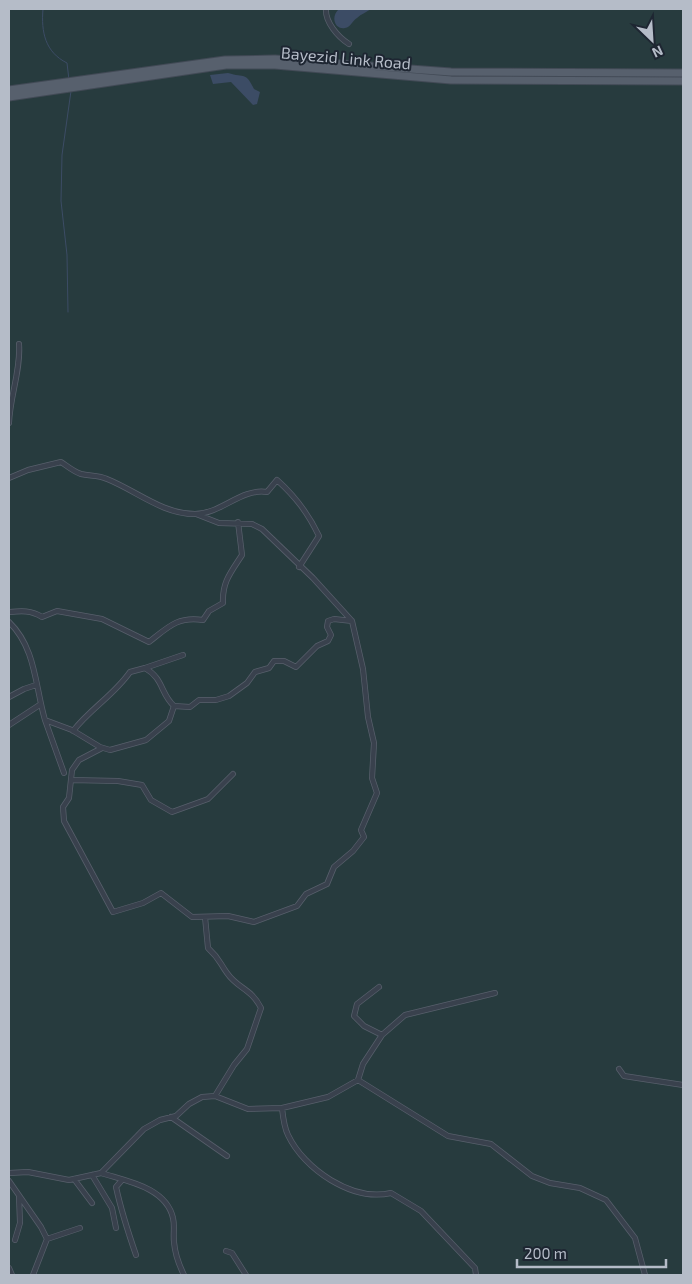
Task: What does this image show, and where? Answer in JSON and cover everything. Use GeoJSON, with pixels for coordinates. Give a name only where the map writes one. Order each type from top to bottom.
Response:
{"type":"FeatureCollection","features":[{"type":"Feature","properties":{"kind":"main road","name":"Bayezid Link Road"},"geometry":{"type":"LineString","coordinates":[[9,90],[93,83],[225,60],[275,59],[451,72],[683,73]]}},
{"type":"Feature","properties":{"kind":"main road","name":"Bayezid Link Road"},"geometry":{"type":"LineString","coordinates":[[114,79],[226,66],[275,65],[451,80],[683,81]]}},
{"type":"Feature","properties":{"kind":"main road","name":"Bayezid Link Road"},"geometry":{"type":"LineString","coordinates":[[9,97],[66,86]]}},
{"type":"Feature","properties":{"kind":"street"},"geometry":{"type":"LineString","coordinates":[[326,9],[334,29],[340,38],[349,44]]}},
{"type":"Feature","properties":{"kind":"street"},"geometry":{"type":"LineString","coordinates":[[9,423],[9,402],[20,355],[19,344]]}},
{"type":"Feature","properties":{"kind":"street"},"geometry":{"type":"LineString","coordinates":[[9,478],[28,470],[61,462],[79,473],[106,478],[134,494],[148,498],[161,508],[196,514],[219,523],[238,522],[252,524],[262,529],[299,567],[313,578],[352,622],[363,669],[368,717],[374,743],[372,778],[378,793],[362,830],[364,837],[353,851],[334,866],[327,884],[306,894],[297,906],[254,922],[228,916],[192,917],[161,893],[143,903],[113,912],[64,821],[64,807],[69,798],[72,770],[80,760],[102,748]]}},
{"type":"Feature","properties":{"kind":"street"},"geometry":{"type":"LineString","coordinates":[[196,514],[227,505],[249,494],[267,492],[277,480],[296,497],[306,510],[319,536],[299,567]]}},
{"type":"Feature","properties":{"kind":"street"},"geometry":{"type":"LineString","coordinates":[[9,612],[23,610],[35,612],[42,617],[57,611],[102,619],[149,642],[174,622],[189,618],[203,620],[209,611],[222,602],[222,588],[226,576],[242,555],[238,522]]}},
{"type":"Feature","properties":{"kind":"street"},"geometry":{"type":"LineString","coordinates":[[145,668],[155,674],[162,684],[167,699],[174,706],[190,706],[199,700],[216,700],[229,696],[247,683],[255,672],[268,668],[274,661],[284,662],[296,667],[314,652],[317,646],[328,641],[331,635],[327,627],[328,621],[334,618],[352,622]]}},
{"type":"Feature","properties":{"kind":"street"},"geometry":{"type":"LineString","coordinates":[[9,622],[24,639],[32,661],[41,704],[64,773]]}},
{"type":"Feature","properties":{"kind":"street"},"geometry":{"type":"LineString","coordinates":[[73,731],[95,706],[119,688],[130,672],[183,655]]}},
{"type":"Feature","properties":{"kind":"street"},"geometry":{"type":"LineString","coordinates":[[9,697],[24,689],[36,686]]}},
{"type":"Feature","properties":{"kind":"street"},"geometry":{"type":"LineString","coordinates":[[9,725],[41,704]]}},
{"type":"Feature","properties":{"kind":"street"},"geometry":{"type":"LineString","coordinates":[[46,720],[73,731],[102,748],[110,750],[146,740],[169,721],[174,706]]}},
{"type":"Feature","properties":{"kind":"street"},"geometry":{"type":"LineString","coordinates":[[71,780],[118,781],[142,784],[151,800],[172,812],[208,799],[233,774]]}},
{"type":"Feature","properties":{"kind":"street"},"geometry":{"type":"LineString","coordinates":[[205,916],[208,948],[220,959],[227,973],[236,984],[254,995],[261,1008],[246,1050],[234,1065],[215,1096]]}},
{"type":"Feature","properties":{"kind":"street"},"geometry":{"type":"LineString","coordinates":[[379,987],[357,1004],[354,1016],[364,1026],[382,1035]]}},
{"type":"Feature","properties":{"kind":"street"},"geometry":{"type":"LineString","coordinates":[[9,1173],[28,1172],[74,1180],[100,1173],[144,1129],[172,1117],[202,1097],[215,1096],[248,1109],[282,1108],[328,1097],[358,1080],[363,1064],[382,1035],[405,1014],[495,993]]}},
{"type":"Feature","properties":{"kind":"street"},"geometry":{"type":"LineString","coordinates":[[619,1070],[624,1076],[683,1085]]}},
{"type":"Feature","properties":{"kind":"street"},"geometry":{"type":"LineString","coordinates":[[358,1080],[448,1136],[492,1144],[532,1176],[580,1188],[606,1200],[635,1238],[646,1275]]}},
{"type":"Feature","properties":{"kind":"street"},"geometry":{"type":"LineString","coordinates":[[282,1108],[287,1134],[300,1154],[316,1171],[347,1190],[379,1196],[391,1193],[412,1204],[452,1242],[475,1268],[476,1275]]}},
{"type":"Feature","properties":{"kind":"street"},"geometry":{"type":"LineString","coordinates":[[172,1117],[227,1156]]}},
{"type":"Feature","properties":{"kind":"street"},"geometry":{"type":"LineString","coordinates":[[100,1173],[145,1187],[162,1199],[173,1218],[174,1244],[178,1263],[184,1275]]}},
{"type":"Feature","properties":{"kind":"street"},"geometry":{"type":"LineString","coordinates":[[92,1175],[112,1208],[116,1228]]}},
{"type":"Feature","properties":{"kind":"street"},"geometry":{"type":"LineString","coordinates":[[74,1180],[92,1203]]}},
{"type":"Feature","properties":{"kind":"street"},"geometry":{"type":"LineString","coordinates":[[122,1180],[116,1187],[125,1225],[136,1255]]}},
{"type":"Feature","properties":{"kind":"street"},"geometry":{"type":"LineString","coordinates":[[9,1181],[47,1239]]}},
{"type":"Feature","properties":{"kind":"street"},"geometry":{"type":"LineString","coordinates":[[15,1240],[20,1223],[18,1194]]}},
{"type":"Feature","properties":{"kind":"street"},"geometry":{"type":"LineString","coordinates":[[47,1239],[80,1228]]}},
{"type":"Feature","properties":{"kind":"street"},"geometry":{"type":"LineString","coordinates":[[33,1275],[47,1239]]}},
{"type":"Feature","properties":{"kind":"street"},"geometry":{"type":"LineString","coordinates":[[226,1251],[232,1252],[246,1275]]}},
{"type":"Feature","properties":{"kind":"street"},"geometry":{"type":"LineString","coordinates":[[9,1268],[12,1275]]}},
{"type":"Feature","properties":{"kind":"green space"},"geometry":{"type":"Polygon","coordinates":[[[9,9],[683,9],[683,1275],[9,1275],[9,9]]]}},
{"type":"Feature","properties":{"kind":"water"},"geometry":{"type":"Polygon","coordinates":[[[339,9],[371,9],[355,19],[349,26],[342,28],[336,25],[334,19],[339,9]]]}},
{"type":"Feature","properties":{"kind":"water"},"geometry":{"type":"Polygon","coordinates":[[[228,73],[244,76],[249,80],[254,89],[260,92],[257,104],[253,105],[231,82],[213,84],[210,75],[228,73]]]}},
{"type":"Feature","properties":{"kind":"waterway"},"geometry":{"type":"LineString","coordinates":[[43,9],[43,26],[46,40],[54,53],[67,63],[69,80]]}},
{"type":"Feature","properties":{"kind":"waterway"},"geometry":{"type":"LineString","coordinates":[[68,312],[67,255],[61,201],[62,155],[71,91]]}}]}
